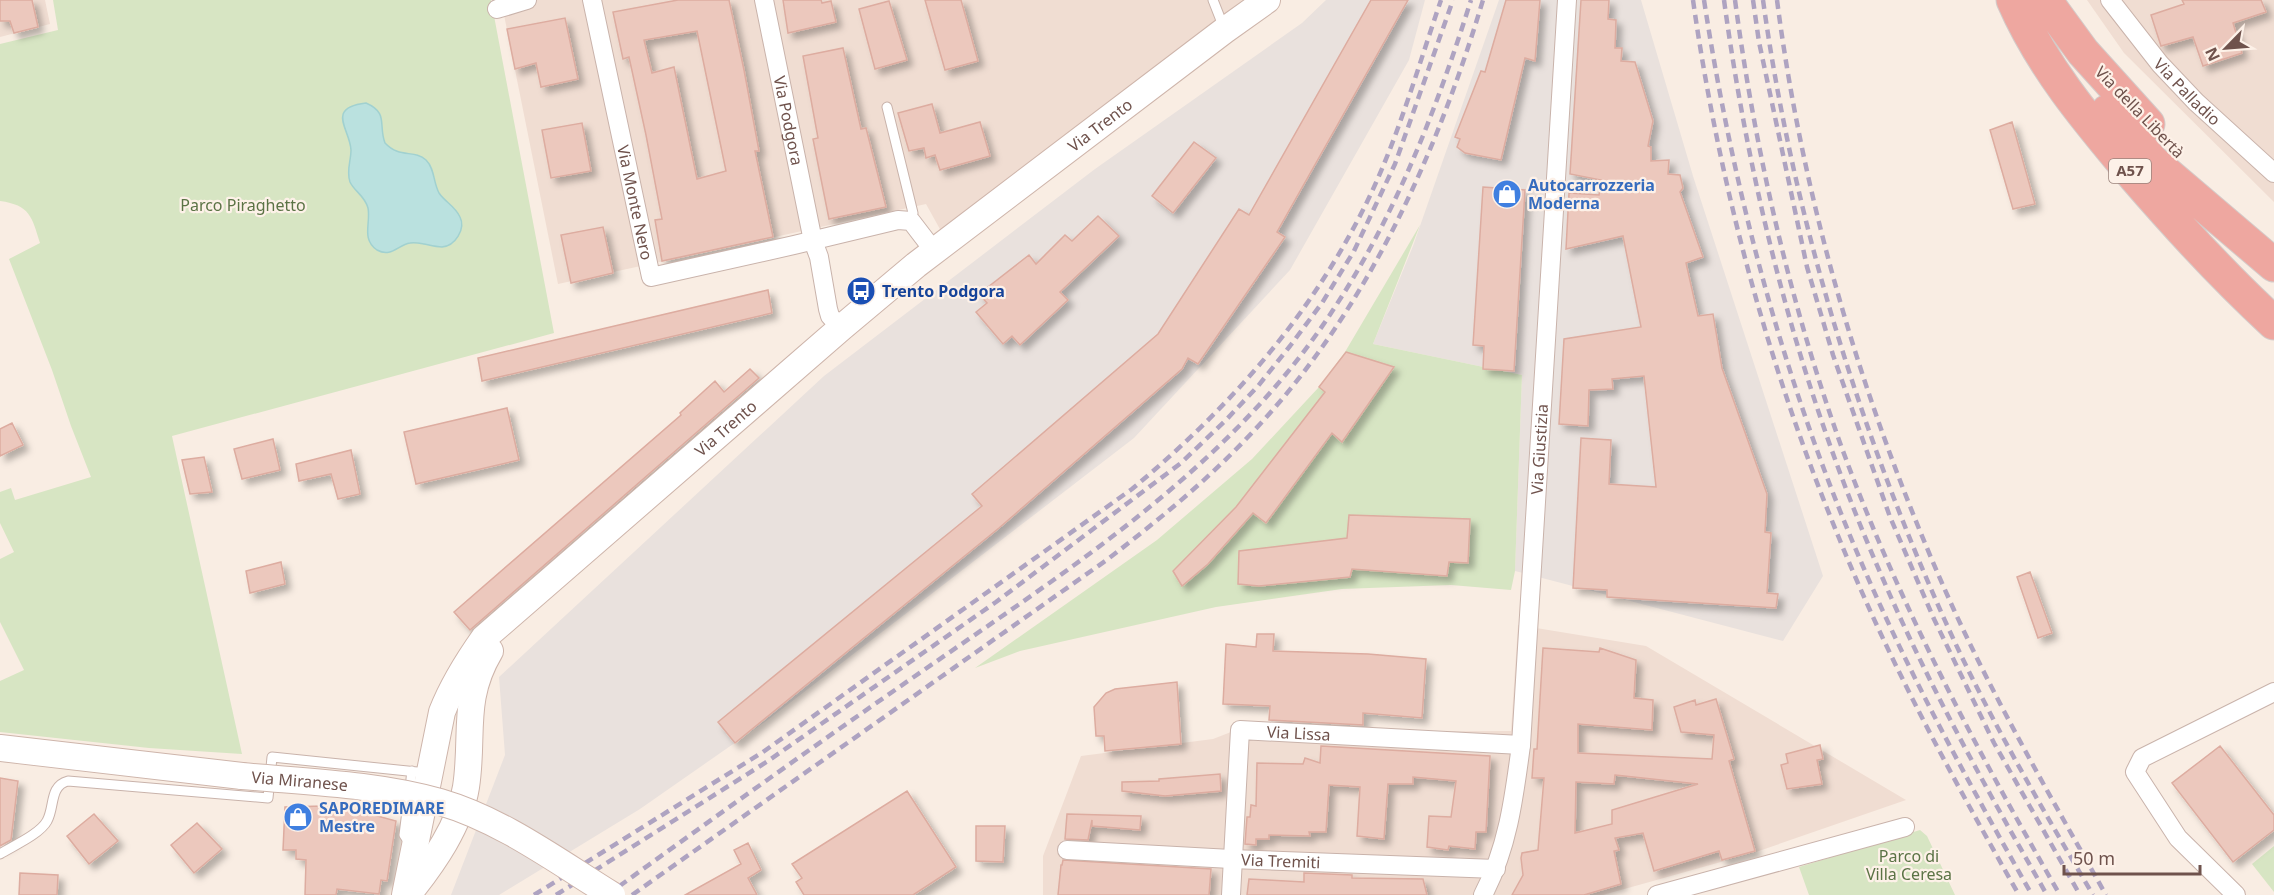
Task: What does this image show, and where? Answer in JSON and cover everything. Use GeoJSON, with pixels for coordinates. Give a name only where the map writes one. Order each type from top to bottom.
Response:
{"type":"FeatureCollection","features":[{"type":"Feature","properties":{"kind":"highway","name":"A57"},"geometry":{"type":"LineString","coordinates":[[2013,0],[2046,65],[2099,135],[2171,220],[2274,323]]}},
{"type":"Feature","properties":{"kind":"highway"},"geometry":{"type":"LineString","coordinates":[[2019,0],[2054,50],[2152,161],[2274,265]]}},
{"type":"Feature","properties":{"kind":"highway","name":"Via della Libertà"},"geometry":{"type":"LineString","coordinates":[[2045,0],[2083,52],[2162,140],[2274,237]]}},
{"type":"Feature","properties":{"kind":"street"},"geometry":{"type":"LineString","coordinates":[[496,9],[526,0]]}},
{"type":"Feature","properties":{"kind":"street","name":"Via Monte Nero"},"geometry":{"type":"LineString","coordinates":[[592,0],[651,277],[813,241]]}},
{"type":"Feature","properties":{"kind":"street","name":"Via Podgora"},"geometry":{"type":"LineString","coordinates":[[764,0],[828,309],[830,316],[841,328]]}},
{"type":"Feature","properties":{"kind":"street","name":"Via Trento"},"geometry":{"type":"LineString","coordinates":[[406,895],[414,849],[421,772],[453,685],[484,638],[841,328],[934,251],[1267,0]]}},
{"type":"Feature","properties":{"kind":"street","name":"Via Giustizia"},"geometry":{"type":"LineString","coordinates":[[1483,895],[1496,869],[1513,810],[1521,745],[1530,570],[1568,0]]}},
{"type":"Feature","properties":{"kind":"street","name":"Via Palladio"},"geometry":{"type":"LineString","coordinates":[[2110,0],[2160,64],[2196,102],[2274,173]]}},
{"type":"Feature","properties":{"kind":"street"},"geometry":{"type":"LineString","coordinates":[[813,241],[898,220],[911,221],[934,251]]}},
{"type":"Feature","properties":{"kind":"street","name":"Via Trento"},"geometry":{"type":"LineString","coordinates":[[406,895],[424,874],[456,818],[467,778],[471,694],[480,668],[520,608]]}},
{"type":"Feature","properties":{"kind":"street"},"geometry":{"type":"LineString","coordinates":[[2236,895],[2178,838],[2135,772],[2142,758],[2274,692]]}},
{"type":"Feature","properties":{"kind":"street","name":"Via Lissa"},"geometry":{"type":"LineString","coordinates":[[1230,895],[1240,730],[1521,745]]}},
{"type":"Feature","properties":{"kind":"street","name":"Via Miranese"},"geometry":{"type":"LineString","coordinates":[[0,748],[381,790],[441,802],[502,828],[612,895]]}},
{"type":"Feature","properties":{"kind":"street"},"geometry":{"type":"LineString","coordinates":[[1657,895],[1905,827]]}},
{"type":"Feature","properties":{"kind":"street","name":"Via Tremiti"},"geometry":{"type":"LineString","coordinates":[[1067,850],[1496,869]]}},
{"type":"Feature","properties":{"kind":"lane"},"geometry":{"type":"LineString","coordinates":[[1213,0],[1225,30]]}},
{"type":"Feature","properties":{"kind":"lane"},"geometry":{"type":"LineString","coordinates":[[887,107],[913,213],[911,221]]}},
{"type":"Feature","properties":{"kind":"lane"},"geometry":{"type":"LineString","coordinates":[[0,854],[36,832],[47,822],[55,791],[62,782],[268,798],[272,757],[421,772]]}},
{"type":"Feature","properties":{"kind":"shaded area"},"geometry":{"type":"Polygon","coordinates":[[[0,0],[45,0],[50,24],[0,37],[0,0]]]}},
{"type":"Feature","properties":{"kind":"shaded area"},"geometry":{"type":"Polygon","coordinates":[[[501,0],[1251,0],[941,231],[926,204],[558,284],[501,0]]]}},
{"type":"Feature","properties":{"kind":"shaded area"},"geometry":{"type":"Polygon","coordinates":[[[1326,0],[1425,0],[1409,60],[1290,270],[1134,438],[769,719],[640,809],[499,895],[451,895],[505,755],[499,677],[824,376],[1095,169],[1302,23],[1326,0]]]}},
{"type":"Feature","properties":{"kind":"shaded area"},"geometry":{"type":"Polygon","coordinates":[[[1499,0],[1641,0],[1693,176],[1823,576],[1783,641],[1515,571],[1522,375],[1373,344],[1413,246],[1499,0]]]}},
{"type":"Feature","properties":{"kind":"shaded area"},"geometry":{"type":"Polygon","coordinates":[[[2087,0],[2274,0],[2274,202],[2124,53],[2087,0]]]}},
{"type":"Feature","properties":{"kind":"shaded area"},"geometry":{"type":"Polygon","coordinates":[[[1518,625],[1646,646],[1906,800],[1753,853],[1603,895],[1043,895],[1043,856],[1081,756],[1213,739],[1231,732],[1511,731],[1518,625]]]}},
{"type":"Feature","properties":{"kind":"green space","name":"Parco Piraghetto"},"geometry":{"type":"Polygon","coordinates":[[[53,0],[491,0],[554,333],[172,436],[242,754],[149,748],[0,732],[0,681],[24,670],[0,622],[0,559],[14,552],[0,523],[0,492],[11,488],[15,500],[91,477],[9,259],[40,243],[32,219],[24,209],[0,201],[0,44],[58,30],[53,0]]]}},
{"type":"Feature","properties":{"kind":"green space"},"geometry":{"type":"Polygon","coordinates":[[[1420,225],[1373,344],[1522,375],[1515,571],[1511,590],[1451,585],[1342,589],[1216,607],[1020,651],[975,668],[1157,540],[1252,459],[1319,387],[1345,352],[1420,225]]]}},
{"type":"Feature","properties":{"kind":"green space","name":"Parco di Villa Ceresa"},"geometry":{"type":"Polygon","coordinates":[[[1920,830],[1927,836],[1955,895],[1809,895],[1799,867],[1920,830]]]}},
{"type":"Feature","properties":{"kind":"green space"},"geometry":{"type":"Polygon","coordinates":[[[2274,846],[2274,892],[2252,864],[2274,846]]]}},
{"type":"Feature","properties":{"kind":"water"},"geometry":{"type":"Polygon","coordinates":[[[366,103],[380,115],[385,143],[401,153],[417,155],[429,164],[439,193],[460,217],[462,227],[451,244],[442,247],[412,243],[386,253],[372,246],[368,236],[368,208],[349,178],[351,150],[343,120],[346,110],[366,103]]]}},
{"type":"Feature","properties":{"kind":"building"},"geometry":{"type":"Polygon","coordinates":[[[0,0],[32,0],[38,27],[14,33],[10,21],[0,21],[0,0]]]}},
{"type":"Feature","properties":{"kind":"building"},"geometry":{"type":"Polygon","coordinates":[[[678,0],[729,0],[759,151],[755,151],[773,237],[662,261],[655,220],[662,219],[646,135],[629,57],[623,59],[613,12],[678,0]],[[697,31],[644,40],[652,73],[674,67],[697,179],[726,171],[697,31]]]}},
{"type":"Feature","properties":{"kind":"building"},"geometry":{"type":"Polygon","coordinates":[[[783,0],[821,0],[822,3],[831,1],[836,22],[788,33],[783,0]]]}},
{"type":"Feature","properties":{"kind":"building"},"geometry":{"type":"Polygon","coordinates":[[[925,0],[961,0],[978,61],[945,70],[925,0]]]}},
{"type":"Feature","properties":{"kind":"building"},"geometry":{"type":"Polygon","coordinates":[[[1371,0],[1408,0],[1277,232],[1285,237],[1198,364],[1188,358],[1182,369],[999,528],[735,743],[718,722],[982,506],[972,494],[1158,334],[1239,209],[1249,215],[1371,0]]]}},
{"type":"Feature","properties":{"kind":"building"},"geometry":{"type":"Polygon","coordinates":[[[1506,0],[1540,0],[1535,61],[1525,58],[1501,160],[1465,153],[1457,147],[1460,139],[1455,137],[1481,71],[1485,72],[1506,0]]]}},
{"type":"Feature","properties":{"kind":"building"},"geometry":{"type":"Polygon","coordinates":[[[1581,0],[1609,0],[1608,19],[1616,20],[1615,48],[1622,48],[1621,61],[1635,62],[1653,121],[1648,146],[1651,147],[1651,161],[1669,160],[1668,174],[1680,175],[1683,188],[1680,192],[1703,257],[1686,263],[1698,316],[1713,314],[1722,368],[1767,494],[1765,532],[1771,533],[1767,593],[1778,594],[1776,608],[1607,597],[1607,590],[1573,588],[1581,438],[1611,440],[1609,484],[1656,487],[1644,376],[1612,379],[1613,389],[1589,390],[1588,426],[1559,424],[1564,339],[1641,327],[1623,236],[1566,249],[1569,193],[1599,195],[1601,180],[1570,174],[1581,0]]]}},
{"type":"Feature","properties":{"kind":"building"},"geometry":{"type":"Polygon","coordinates":[[[2182,0],[2261,0],[2266,12],[2233,23],[2242,53],[2203,66],[2193,37],[2161,46],[2151,15],[2184,4],[2182,0]]]}},
{"type":"Feature","properties":{"kind":"building"},"geometry":{"type":"Polygon","coordinates":[[[889,1],[907,60],[875,69],[859,9],[889,1]]]}},
{"type":"Feature","properties":{"kind":"building"},"geometry":{"type":"Polygon","coordinates":[[[565,18],[578,79],[541,87],[536,63],[515,69],[507,29],[565,18]]]}},
{"type":"Feature","properties":{"kind":"building"},"geometry":{"type":"Polygon","coordinates":[[[843,48],[861,129],[866,128],[886,207],[829,219],[813,139],[818,138],[803,56],[843,48]]]}},
{"type":"Feature","properties":{"kind":"building"},"geometry":{"type":"Polygon","coordinates":[[[932,104],[940,133],[980,122],[990,156],[940,170],[935,155],[926,158],[924,148],[909,151],[898,113],[932,104]]]}},
{"type":"Feature","properties":{"kind":"building"},"geometry":{"type":"Polygon","coordinates":[[[2012,122],[2035,204],[2013,209],[1990,130],[2012,122]]]}},
{"type":"Feature","properties":{"kind":"building"},"geometry":{"type":"Polygon","coordinates":[[[582,123],[591,171],[551,178],[542,130],[582,123]]]}},
{"type":"Feature","properties":{"kind":"building"},"geometry":{"type":"Polygon","coordinates":[[[1194,142],[1216,158],[1173,213],[1152,196],[1194,142]]]}},
{"type":"Feature","properties":{"kind":"building"},"geometry":{"type":"Polygon","coordinates":[[[1483,187],[1525,190],[1514,371],[1483,369],[1484,346],[1473,345],[1483,187]]]}},
{"type":"Feature","properties":{"kind":"building"},"geometry":{"type":"Polygon","coordinates":[[[1098,216],[1119,236],[1060,292],[1068,300],[1020,345],[1012,336],[1003,344],[976,312],[987,303],[979,294],[1029,255],[1036,264],[1065,235],[1072,241],[1098,216]]]}},
{"type":"Feature","properties":{"kind":"building"},"geometry":{"type":"Polygon","coordinates":[[[603,227],[613,273],[571,283],[561,235],[603,227]]]}},
{"type":"Feature","properties":{"kind":"building"},"geometry":{"type":"Polygon","coordinates":[[[768,290],[772,313],[482,381],[478,358],[768,290]]]}},
{"type":"Feature","properties":{"kind":"building"},"geometry":{"type":"Polygon","coordinates":[[[1346,352],[1394,367],[1342,442],[1332,433],[1266,523],[1253,513],[1208,564],[1182,586],[1173,571],[1236,507],[1325,392],[1319,387],[1346,352]]]}},
{"type":"Feature","properties":{"kind":"building"},"geometry":{"type":"Polygon","coordinates":[[[750,369],[759,378],[470,630],[454,612],[681,415],[680,413],[715,381],[724,392],[750,369]]]}},
{"type":"Feature","properties":{"kind":"building"},"geometry":{"type":"Polygon","coordinates":[[[507,408],[519,460],[416,484],[404,432],[507,408]]]}},
{"type":"Feature","properties":{"kind":"building"},"geometry":{"type":"Polygon","coordinates":[[[12,423],[23,445],[0,456],[0,429],[12,423]]]}},
{"type":"Feature","properties":{"kind":"building"},"geometry":{"type":"Polygon","coordinates":[[[273,439],[280,470],[242,479],[234,449],[273,439]]]}},
{"type":"Feature","properties":{"kind":"building"},"geometry":{"type":"Polygon","coordinates":[[[351,450],[360,494],[338,499],[331,474],[299,481],[296,464],[351,450]]]}},
{"type":"Feature","properties":{"kind":"building"},"geometry":{"type":"Polygon","coordinates":[[[204,457],[212,492],[190,494],[182,460],[204,457]]]}},
{"type":"Feature","properties":{"kind":"building"},"geometry":{"type":"Polygon","coordinates":[[[1349,515],[1470,519],[1468,563],[1449,562],[1447,576],[1352,569],[1350,577],[1259,586],[1238,584],[1239,551],[1347,538],[1349,515]]]}},
{"type":"Feature","properties":{"kind":"building"},"geometry":{"type":"Polygon","coordinates":[[[281,562],[285,584],[250,593],[246,571],[281,562]]]}},
{"type":"Feature","properties":{"kind":"building"},"geometry":{"type":"Polygon","coordinates":[[[2030,572],[2052,633],[2038,638],[2017,577],[2030,572]]]}},
{"type":"Feature","properties":{"kind":"building"},"geometry":{"type":"Polygon","coordinates":[[[1257,634],[1274,634],[1273,651],[1368,654],[1426,659],[1422,718],[1363,713],[1363,725],[1269,720],[1270,706],[1223,704],[1226,644],[1256,647],[1257,634]]]}},
{"type":"Feature","properties":{"kind":"building"},"geometry":{"type":"Polygon","coordinates":[[[1543,648],[1599,652],[1600,648],[1636,660],[1634,698],[1653,700],[1652,730],[1578,724],[1578,753],[1712,759],[1714,735],[1681,732],[1674,707],[1695,700],[1696,705],[1716,699],[1734,759],[1729,761],[1755,851],[1722,860],[1719,851],[1654,871],[1643,833],[1615,838],[1619,850],[1614,851],[1621,884],[1584,895],[1512,895],[1523,875],[1522,853],[1538,850],[1544,778],[1532,778],[1534,749],[1537,749],[1543,648]],[[1615,775],[1614,784],[1576,782],[1575,833],[1612,824],[1612,810],[1698,784],[1615,775]]]}},
{"type":"Feature","properties":{"kind":"building"},"geometry":{"type":"Polygon","coordinates":[[[1177,682],[1181,744],[1105,751],[1104,736],[1096,736],[1094,707],[1106,693],[1115,689],[1177,682]]]}},
{"type":"Feature","properties":{"kind":"building"},"geometry":{"type":"Polygon","coordinates":[[[1820,745],[1823,759],[1817,760],[1822,784],[1787,789],[1781,765],[1788,763],[1786,754],[1820,745]]]}},
{"type":"Feature","properties":{"kind":"building"},"geometry":{"type":"Polygon","coordinates":[[[1321,746],[1490,756],[1486,832],[1476,832],[1475,849],[1449,846],[1448,850],[1427,847],[1429,816],[1451,817],[1456,781],[1413,777],[1413,784],[1388,784],[1384,839],[1357,836],[1360,787],[1329,785],[1326,832],[1309,832],[1310,836],[1269,835],[1269,839],[1256,839],[1256,845],[1245,844],[1247,817],[1250,817],[1251,805],[1256,806],[1257,763],[1303,764],[1305,758],[1320,763],[1321,746]]]}},
{"type":"Feature","properties":{"kind":"building"},"geometry":{"type":"Polygon","coordinates":[[[2220,746],[2274,815],[2274,830],[2233,862],[2172,783],[2220,746]]]}},
{"type":"Feature","properties":{"kind":"building"},"geometry":{"type":"Polygon","coordinates":[[[1220,774],[1221,791],[1165,796],[1122,791],[1122,782],[1159,781],[1159,779],[1220,774]]]}},
{"type":"Feature","properties":{"kind":"building"},"geometry":{"type":"Polygon","coordinates":[[[0,778],[18,781],[11,840],[0,846],[0,778]]]}},
{"type":"Feature","properties":{"kind":"building"},"geometry":{"type":"Polygon","coordinates":[[[907,791],[956,867],[913,895],[804,895],[796,882],[802,878],[792,864],[907,791]]]}},
{"type":"Feature","properties":{"kind":"building"},"geometry":{"type":"Polygon","coordinates":[[[324,806],[359,811],[396,821],[387,881],[381,880],[379,894],[337,889],[336,895],[305,895],[306,860],[296,859],[296,850],[283,850],[285,807],[324,806]]]}},
{"type":"Feature","properties":{"kind":"building"},"geometry":{"type":"Polygon","coordinates":[[[94,814],[118,841],[89,864],[67,836],[94,814]]]}},
{"type":"Feature","properties":{"kind":"building"},"geometry":{"type":"Polygon","coordinates":[[[1067,814],[1141,816],[1140,830],[1092,826],[1092,820],[1088,840],[1065,839],[1067,814]]]}},
{"type":"Feature","properties":{"kind":"building"},"geometry":{"type":"Polygon","coordinates":[[[197,823],[222,849],[194,873],[171,845],[197,823]]]}},
{"type":"Feature","properties":{"kind":"building"},"geometry":{"type":"Polygon","coordinates":[[[976,826],[1005,826],[1003,862],[976,861],[976,826]]]}},
{"type":"Feature","properties":{"kind":"building"},"geometry":{"type":"Polygon","coordinates":[[[748,843],[761,870],[748,878],[757,895],[685,895],[741,864],[734,850],[748,843]]]}},
{"type":"Feature","properties":{"kind":"building"},"geometry":{"type":"Polygon","coordinates":[[[1063,860],[1211,869],[1209,895],[1058,895],[1063,860]]]}},
{"type":"Feature","properties":{"kind":"building"},"geometry":{"type":"Polygon","coordinates":[[[20,873],[58,875],[57,895],[19,895],[20,873]]]}},
{"type":"Feature","properties":{"kind":"building"},"geometry":{"type":"Polygon","coordinates":[[[1304,873],[1352,875],[1352,878],[1423,879],[1427,895],[1247,895],[1249,879],[1304,882],[1304,873]]]}},
{"type":"Feature","properties":{"kind":"railway"},"geometry":{"type":"LineString","coordinates":[[534,895],[763,752],[1132,489],[1201,427],[1264,360],[1292,324],[1343,248],[1377,182],[1441,0]]}},
{"type":"Feature","properties":{"kind":"railway"},"geometry":{"type":"LineString","coordinates":[[556,895],[768,761],[996,602],[1181,463],[1226,420],[1258,386],[1290,346],[1322,303],[1354,251],[1395,164],[1453,0]]}},
{"type":"Feature","properties":{"kind":"railway"},"geometry":{"type":"LineString","coordinates":[[607,895],[802,755],[1091,553],[1198,466],[1247,418],[1292,366],[1333,310],[1376,237],[1413,160],[1444,81],[1471,0]]}},
{"type":"Feature","properties":{"kind":"railway"},"geometry":{"type":"LineString","coordinates":[[632,895],[1108,559],[1179,502],[1245,440],[1287,393],[1325,343],[1360,290],[1390,235],[1418,178],[1442,119],[1483,0]]}},
{"type":"Feature","properties":{"kind":"railway"},"geometry":{"type":"LineString","coordinates":[[1693,0],[1717,138],[1749,274],[1768,341],[1813,473],[1879,630],[1946,764],[2019,895]]}},
{"type":"Feature","properties":{"kind":"railway"},"geometry":{"type":"LineString","coordinates":[[1704,0],[1717,76],[1749,225],[1768,299],[1815,445],[1872,587],[1909,666],[2032,895]]}},
{"type":"Feature","properties":{"kind":"railway"},"geometry":{"type":"LineString","coordinates":[[1724,0],[1735,74],[1765,222],[1783,295],[1828,439],[1883,579],[1920,660],[2047,895]]}},
{"type":"Feature","properties":{"kind":"railway"},"geometry":{"type":"LineString","coordinates":[[1735,0],[1753,112],[1776,223],[1804,332],[1839,440],[1886,558],[1939,672],[1998,785],[2060,895]]}},
{"type":"Feature","properties":{"kind":"railway"},"geometry":{"type":"LineString","coordinates":[[1753,0],[1759,42],[1807,267],[1833,355],[1890,517],[1934,619],[1994,743],[2080,895]]}},
{"type":"Feature","properties":{"kind":"railway"},"geometry":{"type":"LineString","coordinates":[[1763,0],[1775,79],[1810,236],[1855,390],[1882,466],[1942,614],[1976,686],[2093,895]]}},
{"type":"Feature","properties":{"kind":"railway"},"geometry":{"type":"LineString","coordinates":[[1777,0],[1789,78],[1822,234],[1843,311],[1893,463],[1971,647],[2027,754],[2106,895]]}},
{"type":"Feature","properties":{"kind":"place","name":"Autocarrozzeria Moderna"},"geometry":{"type":"Point","coordinates":[1507,194]}},
{"type":"Feature","properties":{"kind":"place","name":"Trento Podgora"},"geometry":{"type":"Point","coordinates":[861,291]}},
{"type":"Feature","properties":{"kind":"place","name":"SAPOREDIMARE Mestre"},"geometry":{"type":"Point","coordinates":[298,817]}}]}
